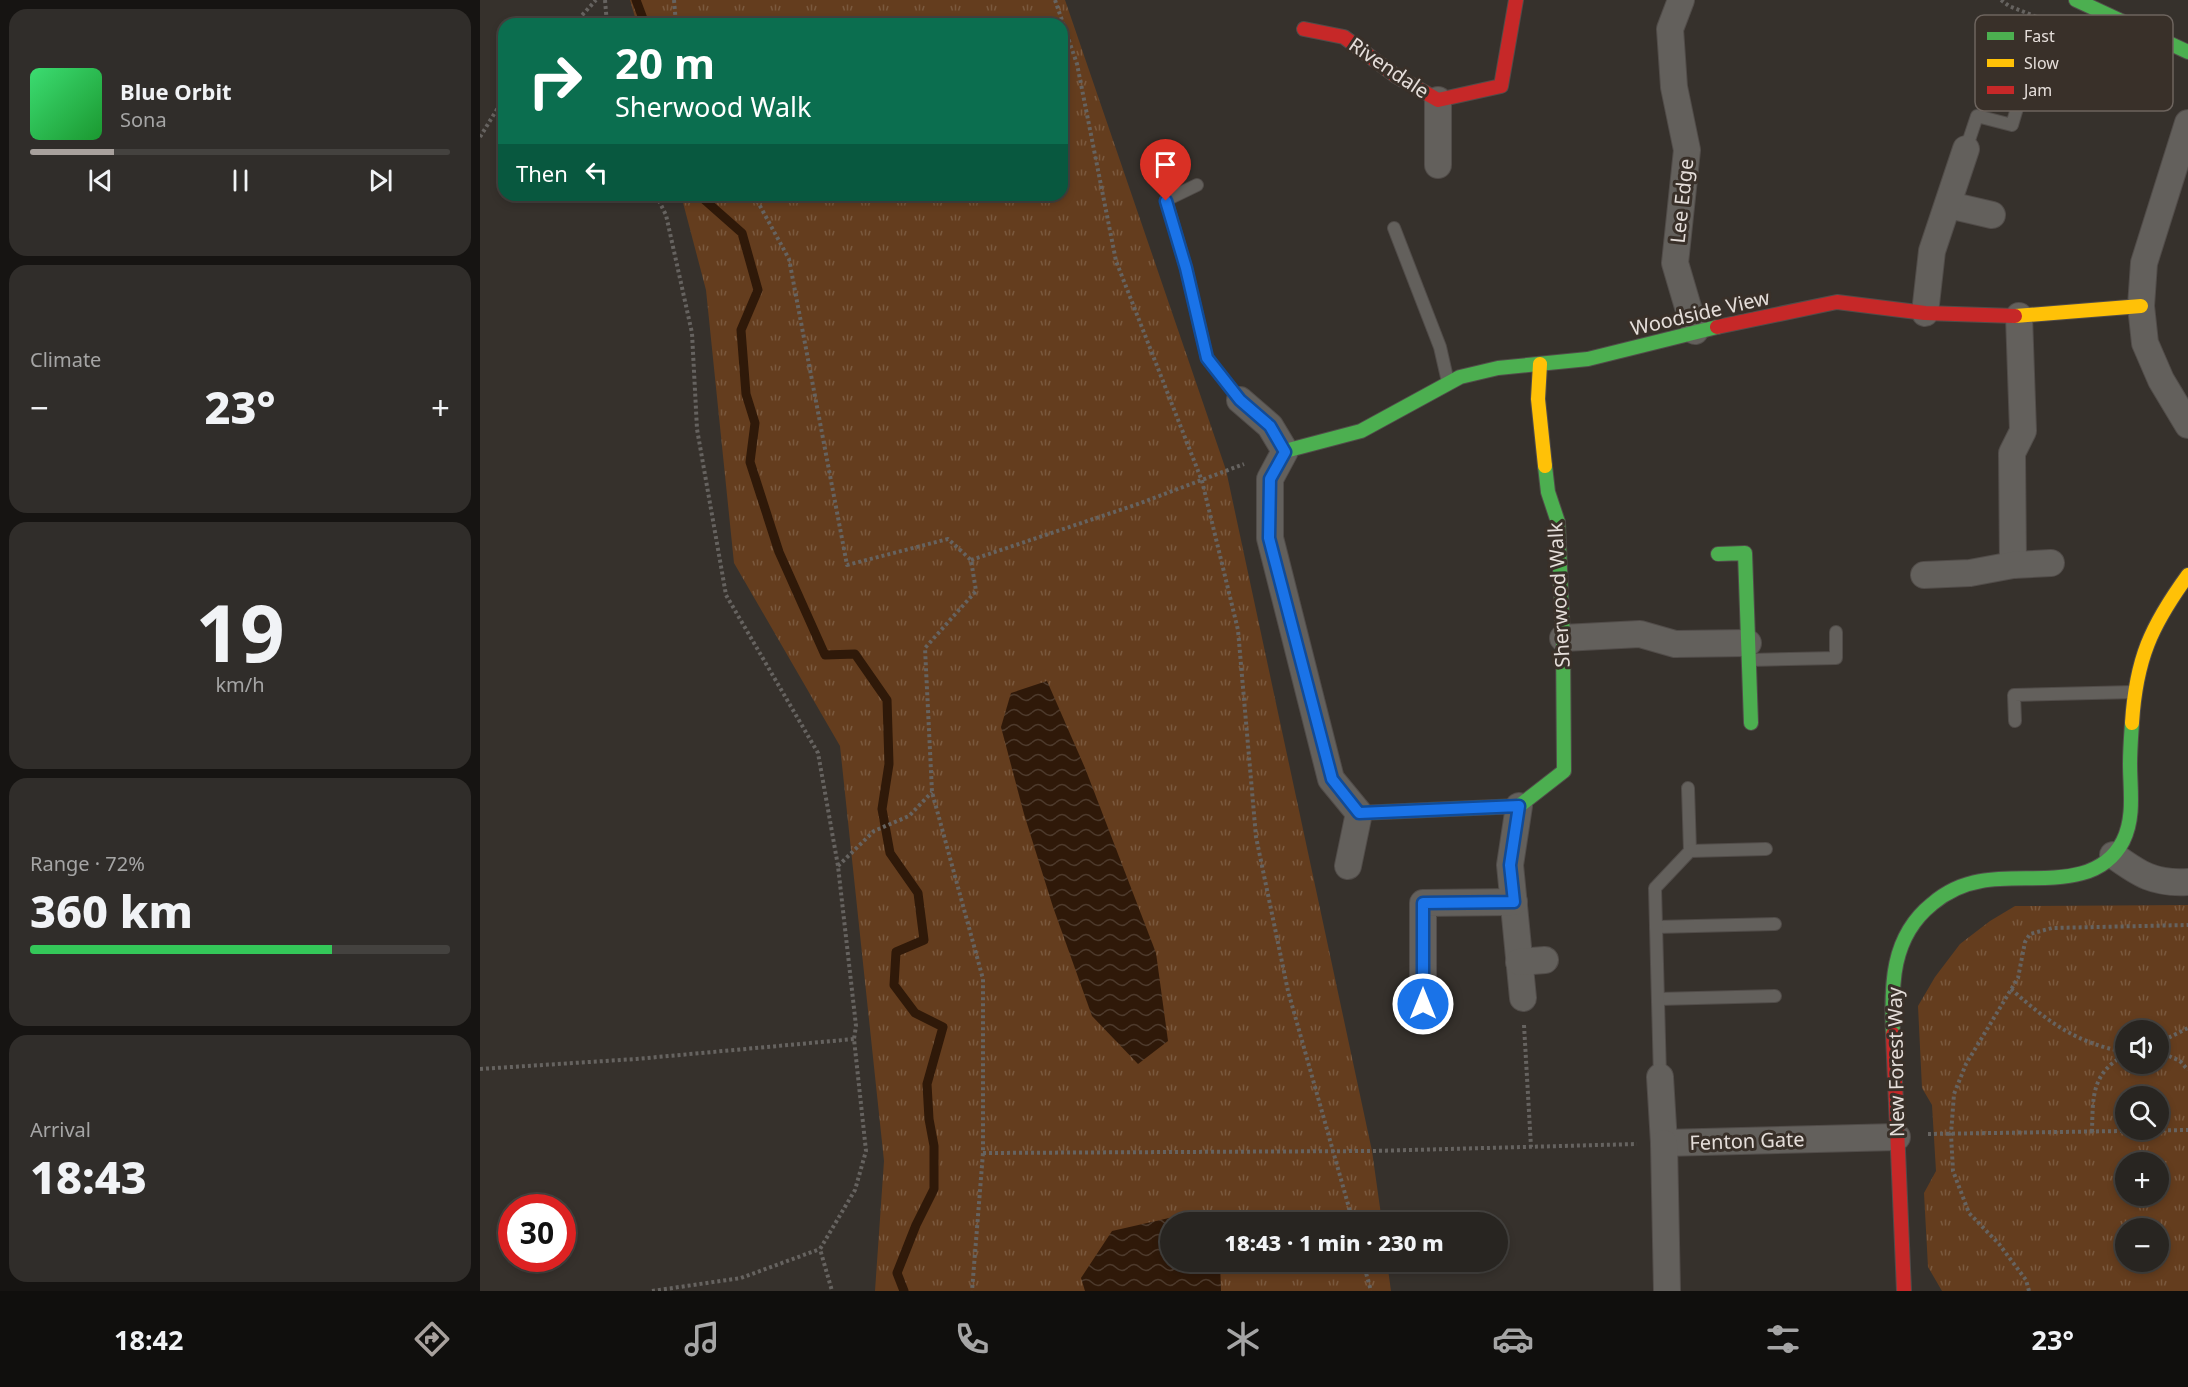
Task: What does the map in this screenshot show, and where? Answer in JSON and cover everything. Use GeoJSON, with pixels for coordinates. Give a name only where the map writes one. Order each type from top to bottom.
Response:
{"type":"FeatureCollection","features":[{"type":"Feature","properties":{"kind":"street","name":"Rivendale"},"geometry":{"type":"LineString","coordinates":[[1304,28],[1344,38],[1396,76],[1438,100],[1502,86],[1516,0]]}},
{"type":"Feature","properties":{"kind":"street","name":"Lee Edge"},"geometry":{"type":"LineString","coordinates":[[1681,0],[1670,28],[1674,87],[1688,150],[1675,263],[1695,331]]}},
{"type":"Feature","properties":{"kind":"street"},"geometry":{"type":"LineString","coordinates":[[2076,0],[2108,15]]}},
{"type":"Feature","properties":{"kind":"street"},"geometry":{"type":"LineString","coordinates":[[2173,45],[2188,52]]}},
{"type":"Feature","properties":{"kind":"street","name":"Rivendale"},"geometry":{"type":"LineString","coordinates":[[1438,100],[1438,165]]}},
{"type":"Feature","properties":{"kind":"street"},"geometry":{"type":"LineString","coordinates":[[2188,123],[2144,262],[2141,306],[2145,343],[2161,380],[2188,425]]}},
{"type":"Feature","properties":{"kind":"street"},"geometry":{"type":"LineString","coordinates":[[1925,313],[1932,251],[1966,149]]}},
{"type":"Feature","properties":{"kind":"street"},"geometry":{"type":"LineString","coordinates":[[1949,205],[1992,215]]}},
{"type":"Feature","properties":{"kind":"street","name":"Woodside View"},"geometry":{"type":"LineString","coordinates":[[1285,452],[1361,431],[1460,377],[1498,368],[1588,359],[1695,331],[1837,302],[1925,313],[2019,316],[2141,306]]}},
{"type":"Feature","properties":{"kind":"street"},"geometry":{"type":"LineString","coordinates":[[2013,565],[2013,453],[2023,431],[2019,316]]}},
{"type":"Feature","properties":{"kind":"street","name":"Sherwood Walk"},"geometry":{"type":"LineString","coordinates":[[1519,806],[1564,771],[1563,638],[1558,522],[1548,492],[1538,399],[1540,364]]}},
{"type":"Feature","properties":{"kind":"street"},"geometry":{"type":"LineString","coordinates":[[1240,400],[1270,426],[1285,452],[1270,479],[1269,538],[1332,779],[1359,813]]}},
{"type":"Feature","properties":{"kind":"street"},"geometry":{"type":"LineString","coordinates":[[1718,554],[1745,553],[1750,723]]}},
{"type":"Feature","properties":{"kind":"street"},"geometry":{"type":"LineString","coordinates":[[1924,574],[1970,573],[2013,565],[2052,563]]}},
{"type":"Feature","properties":{"kind":"street","name":"New Forest Way"},"geometry":{"type":"LineString","coordinates":[[1904,1291],[1892,1008],[1895,970],[1901,942],[1918,916],[1938,898],[1963,885],[1994,879],[2060,877],[2090,872],[2108,861],[2122,844],[2130,822],[2130,760],[2135,692],[2144,649],[2163,610],[2188,575]]}},
{"type":"Feature","properties":{"kind":"street"},"geometry":{"type":"LineString","coordinates":[[1563,638],[1640,634],[1675,644],[1748,651]]}},
{"type":"Feature","properties":{"kind":"street"},"geometry":{"type":"LineString","coordinates":[[1359,813],[1519,806],[1510,865],[1523,998]]}},
{"type":"Feature","properties":{"kind":"street"},"geometry":{"type":"LineString","coordinates":[[1348,866],[1359,813]]}},
{"type":"Feature","properties":{"kind":"street"},"geometry":{"type":"LineString","coordinates":[[2113,855],[2137,873],[2153,880],[2188,882]]}},
{"type":"Feature","properties":{"kind":"street"},"geometry":{"type":"LineString","coordinates":[[1423,1004],[1423,903],[1514,902]]}},
{"type":"Feature","properties":{"kind":"street"},"geometry":{"type":"LineString","coordinates":[[1520,962],[1545,960]]}},
{"type":"Feature","properties":{"kind":"street","name":"Fenton Gate"},"geometry":{"type":"LineString","coordinates":[[1660,1077],[1664,1143],[1897,1137]]}},
{"type":"Feature","properties":{"kind":"street"},"geometry":{"type":"LineString","coordinates":[[1664,1143],[1667,1291]]}},
{"type":"Feature","properties":{"kind":"lane"},"geometry":{"type":"LineString","coordinates":[[1966,149],[1977,116],[2012,125],[2016,111]]}},
{"type":"Feature","properties":{"kind":"lane"},"geometry":{"type":"LineString","coordinates":[[1197,185],[1166,201],[1186,268],[1207,358],[1240,400]]}},
{"type":"Feature","properties":{"kind":"lane"},"geometry":{"type":"LineString","coordinates":[[1394,228],[1440,347],[1448,383]]}},
{"type":"Feature","properties":{"kind":"lane"},"geometry":{"type":"LineString","coordinates":[[1748,651],[1836,658],[1836,632]]}},
{"type":"Feature","properties":{"kind":"lane"},"geometry":{"type":"LineString","coordinates":[[2015,721],[2014,695],[2135,692]]}},
{"type":"Feature","properties":{"kind":"lane"},"geometry":{"type":"LineString","coordinates":[[1688,788],[1690,851]]}},
{"type":"Feature","properties":{"kind":"lane"},"geometry":{"type":"LineString","coordinates":[[1660,1077],[1655,888],[1690,851],[1767,849]]}},
{"type":"Feature","properties":{"kind":"lane"},"geometry":{"type":"LineString","coordinates":[[1656,927],[1775,924]]}},
{"type":"Feature","properties":{"kind":"lane"},"geometry":{"type":"LineString","coordinates":[[1658,999],[1775,996]]}},
{"type":"Feature","properties":{"kind":"path"},"geometry":{"type":"LineString","coordinates":[[580,18],[597,0]]}},
{"type":"Feature","properties":{"kind":"path"},"geometry":{"type":"LineString","coordinates":[[604,0],[606,18]]}},
{"type":"Feature","properties":{"kind":"path"},"geometry":{"type":"LineString","coordinates":[[674,0],[676,18]]}},
{"type":"Feature","properties":{"kind":"path"},"geometry":{"type":"LineString","coordinates":[[1055,0],[1061,18]]}},
{"type":"Feature","properties":{"kind":"path"},"geometry":{"type":"LineString","coordinates":[[1068,38],[1077,64],[1116,261],[1202,481],[1238,630],[1256,837],[1288,991],[1350,1212]]}},
{"type":"Feature","properties":{"kind":"path"},"geometry":{"type":"LineString","coordinates":[[480,137],[498,108]]}},
{"type":"Feature","properties":{"kind":"path"},"geometry":{"type":"LineString","coordinates":[[651,1291],[741,1278],[820,1249],[855,1190],[866,1151],[854,1039],[856,1026],[838,866],[818,753],[726,595],[697,429],[692,333],[666,216],[659,201]]}},
{"type":"Feature","properties":{"kind":"path"},"geometry":{"type":"LineString","coordinates":[[756,201],[789,259],[847,565],[948,539],[970,560],[976,591],[925,648],[932,792],[982,979],[983,1153],[972,1291]]}},
{"type":"Feature","properties":{"kind":"path"},"geometry":{"type":"LineString","coordinates":[[970,560],[1202,481]]}},
{"type":"Feature","properties":{"kind":"path"},"geometry":{"type":"LineString","coordinates":[[838,866],[874,831],[909,816],[932,792]]}},
{"type":"Feature","properties":{"kind":"path"},"geometry":{"type":"LineString","coordinates":[[2029,1291],[2026,1280],[2006,1253],[1969,1213],[1953,1171],[1951,1134],[1954,1094],[1966,1064],[2018,978],[2025,942],[2030,934],[2040,930],[2188,924]]}},
{"type":"Feature","properties":{"kind":"path"},"geometry":{"type":"LineString","coordinates":[[2011,989],[2039,1014],[2072,1036],[2115,1051]]}},
{"type":"Feature","properties":{"kind":"path"},"geometry":{"type":"LineString","coordinates":[[1523,998],[1531,1147]]}},
{"type":"Feature","properties":{"kind":"path"},"geometry":{"type":"LineString","coordinates":[[2169,1038],[2188,1028]]}},
{"type":"Feature","properties":{"kind":"path"},"geometry":{"type":"LineString","coordinates":[[480,1070],[648,1058],[854,1039]]}},
{"type":"Feature","properties":{"kind":"path"},"geometry":{"type":"LineString","coordinates":[[2169,1056],[2180,1061],[2188,1070]]}},
{"type":"Feature","properties":{"kind":"path"},"geometry":{"type":"LineString","coordinates":[[2092,1132],[2093,1093],[2100,1076],[2115,1060]]}},
{"type":"Feature","properties":{"kind":"path"},"geometry":{"type":"LineString","coordinates":[[1897,1137],[2188,1130]]}},
{"type":"Feature","properties":{"kind":"path"},"geometry":{"type":"LineString","coordinates":[[983,1153],[1334,1152],[1664,1143]]}},
{"type":"Feature","properties":{"kind":"path"},"geometry":{"type":"LineString","coordinates":[[820,1249],[832,1291]]}},
{"type":"Feature","properties":{"kind":"path"},"geometry":{"type":"LineString","coordinates":[[1366,1272],[1371,1291]]}},
{"type":"Feature","properties":{"kind":"green space"},"geometry":{"type":"Polygon","coordinates":[[[630,0],[1065,0],[1226,470],[1372,1151],[1381,1212],[1160,1212],[1160,1272],[1388,1272],[1391,1291],[875,1291],[884,1161],[840,746],[734,563],[706,290],[683,201],[1068,201],[1068,18],[635,18],[630,0]]]}},
{"type":"Feature","properties":{"kind":"green space"},"geometry":{"type":"Polygon","coordinates":[[[2188,905],[2188,1291],[1942,1291],[1928,1267],[1924,1193],[1936,1171],[1932,1105],[1922,1088],[1918,1006],[1935,977],[1960,944],[1990,921],[2015,906],[2188,905]]]}},
{"type":"Feature","properties":{"kind":"water"},"geometry":{"type":"Polygon","coordinates":[[[1047,681],[1085,768],[1156,953],[1168,1041],[1138,1064],[1092,1016],[1053,907],[1024,814],[1001,727],[1011,693],[1047,681]]]}},
{"type":"Feature","properties":{"kind":"water"},"geometry":{"type":"Polygon","coordinates":[[[1160,1220],[1160,1272],[1220,1272],[1221,1291],[1085,1291],[1081,1278],[1112,1231],[1160,1220]]]}},
{"type":"Feature","properties":{"kind":"waterway"},"geometry":{"type":"LineString","coordinates":[[636,0],[643,18]]}},
{"type":"Feature","properties":{"kind":"waterway"},"geometry":{"type":"LineString","coordinates":[[706,201],[742,233],[758,290],[741,330],[746,394],[755,423],[750,462],[779,552],[825,655],[855,654],[887,700],[889,764],[882,809],[890,853],[918,893],[924,940],[896,952],[894,985],[915,1013],[943,1027],[927,1084],[929,1119],[934,1146],[934,1189],[916,1225],[897,1273],[904,1291]]}},
{"type":"Feature","properties":{"kind":"traffic: fast"},"geometry":{"type":"LineString","coordinates":[[2076,0],[2108,15]]}},
{"type":"Feature","properties":{"kind":"traffic: fast"},"geometry":{"type":"LineString","coordinates":[[2173,45],[2188,52]]}},
{"type":"Feature","properties":{"kind":"traffic: fast"},"geometry":{"type":"LineString","coordinates":[[1285,451],[1361,431],[1460,377],[1498,368],[1588,359],[1717,327]]}},
{"type":"Feature","properties":{"kind":"traffic: fast"},"geometry":{"type":"LineString","coordinates":[[1359,813],[1519,806],[1564,771],[1563,638],[1558,522],[1548,492],[1545,466]]}},
{"type":"Feature","properties":{"kind":"traffic: fast"},"geometry":{"type":"LineString","coordinates":[[1718,554],[1745,553],[1751,723]]}},
{"type":"Feature","properties":{"kind":"traffic: fast"},"geometry":{"type":"LineString","coordinates":[[1893,1034],[1892,998],[1896,963],[1908,931],[1918,917],[1932,904],[1949,892],[1974,882],[2079,874],[2096,868],[2111,857],[2123,841],[2129,822],[2132,723]]}},
{"type":"Feature","properties":{"kind":"traffic: slow"},"geometry":{"type":"LineString","coordinates":[[2015,316],[2141,306]]}},
{"type":"Feature","properties":{"kind":"traffic: slow"},"geometry":{"type":"LineString","coordinates":[[1540,364],[1538,399],[1545,466]]}},
{"type":"Feature","properties":{"kind":"traffic: slow"},"geometry":{"type":"LineString","coordinates":[[2132,723],[2137,680],[2148,644],[2164,611],[2188,575]]}},
{"type":"Feature","properties":{"kind":"traffic: jam"},"geometry":{"type":"LineString","coordinates":[[1304,29],[1344,37],[1396,76],[1438,100],[1501,86],[1516,0]]}},
{"type":"Feature","properties":{"kind":"traffic: jam"},"geometry":{"type":"LineString","coordinates":[[1717,327],[1837,302],[1925,313],[2015,316]]}},
{"type":"Feature","properties":{"kind":"traffic: jam"},"geometry":{"type":"LineString","coordinates":[[1893,1034],[1904,1291]]}},
{"type":"Feature","properties":{"kind":"route"},"geometry":{"type":"LineString","coordinates":[[1166,201],[1186,268],[1207,358],[1240,400],[1270,426],[1285,452],[1270,479],[1269,538],[1332,779],[1359,813],[1519,806],[1510,865],[1514,902],[1423,903],[1423,1004]]}}]}
